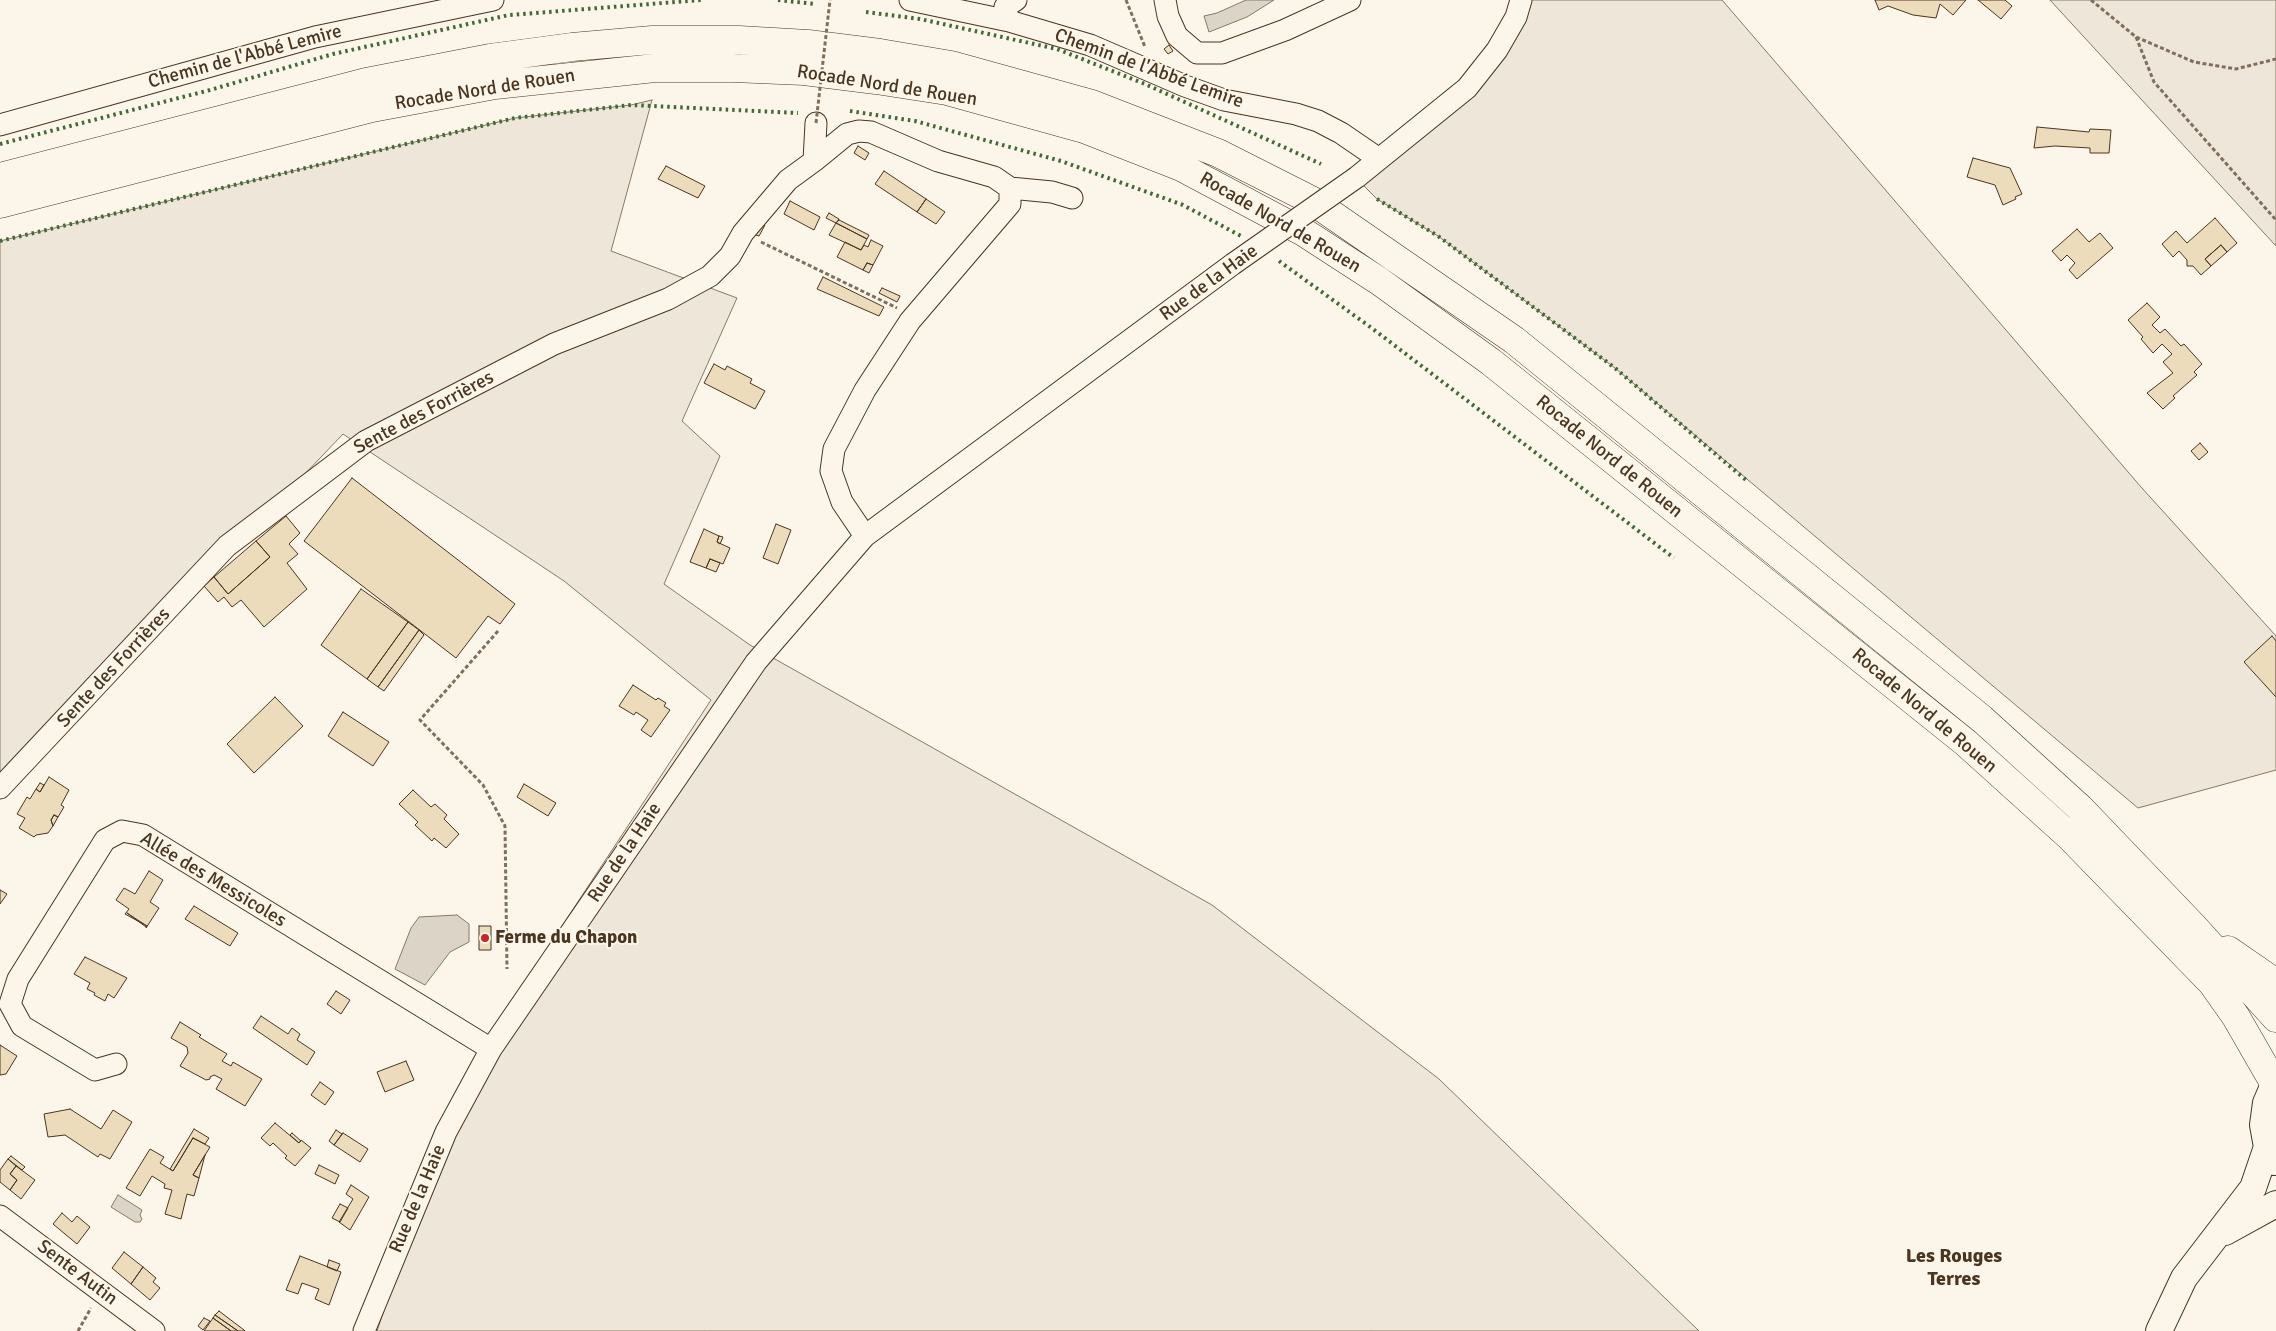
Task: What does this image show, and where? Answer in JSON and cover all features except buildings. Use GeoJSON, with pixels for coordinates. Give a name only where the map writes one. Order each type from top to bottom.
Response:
{"type":"FeatureCollection","features":[{"type":"Feature","properties":{"kind":"highway","name":"Rocade Nord de Rouen"},"geometry":{"type":"LineString","coordinates":[[0,177],[366,82],[490,58],[652,40],[739,40],[808,44],[880,53],[951,65],[1092,104],[1218,153],[1312,200],[1514,340],[1982,719],[2080,808],[2193,926],[2276,1018]]}},
{"type":"Feature","properties":{"kind":"highway","name":"Rocade Nord de Rouen"},"geometry":{"type":"LineString","coordinates":[[0,204],[372,108],[495,85],[655,68],[786,70],[876,80],[947,91],[1016,109],[1093,133],[1181,167],[1305,233],[1379,280],[1492,362],[1958,737],[2068,836],[2212,983],[2236,1017],[2275,1081]]}},
{"type":"Feature","properties":{"kind":"highway"},"geometry":{"type":"LineString","coordinates":[[2193,926],[2276,983]]}},
{"type":"Feature","properties":{"kind":"main road"},"geometry":{"type":"LineString","coordinates":[[2158,1331],[2184,1278],[2254,1188],[2272,1156],[2263,1125],[2266,1103],[2275,1081]]}},
{"type":"Feature","properties":{"kind":"main road"},"geometry":{"type":"LineString","coordinates":[[2216,1237],[2276,1204]]}},
{"type":"Feature","properties":{"kind":"street","name":"Chemin de l'Abbé Lemire"},"geometry":{"type":"LineString","coordinates":[[0,125],[315,36],[494,0]]}},
{"type":"Feature","properties":{"kind":"street","name":"Chemin de l'Abbé Lemire"},"geometry":{"type":"LineString","coordinates":[[910,0],[1009,21],[1090,45],[1185,86],[1224,100],[1296,114],[1318,121],[1341,133],[1379,159]]}},
{"type":"Feature","properties":{"kind":"street"},"geometry":{"type":"LineString","coordinates":[[1009,21],[1006,7],[1016,0]]}},
{"type":"Feature","properties":{"kind":"street"},"geometry":{"type":"LineString","coordinates":[[1165,0],[1168,16],[1177,36],[1197,53],[1222,53],[1285,30],[1350,0]]}},
{"type":"Feature","properties":{"kind":"street","name":"Rue de la Haie"},"geometry":{"type":"LineString","coordinates":[[364,1331],[446,1132],[492,1049],[756,662],[865,536],[1233,264],[1357,177],[1467,88],[1497,50],[1516,17],[1521,0]]}},
{"type":"Feature","properties":{"kind":"street"},"geometry":{"type":"LineString","coordinates":[[814,160],[816,123]]}},
{"type":"Feature","properties":{"kind":"street"},"geometry":{"type":"LineString","coordinates":[[814,160],[847,134],[859,131],[871,132],[938,161],[994,177],[1010,188],[1052,192],[1072,198]]}},
{"type":"Feature","properties":{"kind":"street","name":"Sente des Forrières"},"geometry":{"type":"LineString","coordinates":[[0,788],[227,546],[366,441],[554,344],[660,302],[710,276],[730,256],[743,233],[788,180],[814,160]]}},
{"type":"Feature","properties":{"kind":"street"},"geometry":{"type":"LineString","coordinates":[[865,536],[842,502],[831,471],[834,449],[865,390],[910,321],[1010,204],[1010,188]]}},
{"type":"Feature","properties":{"kind":"street","name":"Allée des Messicoles"},"geometry":{"type":"LineString","coordinates":[[116,1064],[95,1070],[22,1026],[10,1004],[18,979],[105,840],[122,831],[143,835],[492,1049]]}},
{"type":"Feature","properties":{"kind":"street","name":"Sente Autin"},"geometry":{"type":"LineString","coordinates":[[0,1216],[154,1331]]}},
{"type":"Feature","properties":{"kind":"path"},"geometry":{"type":"LineString","coordinates":[[816,123],[830,0]]}},
{"type":"Feature","properties":{"kind":"path"},"geometry":{"type":"LineString","coordinates":[[1126,0],[1146,48]]}},
{"type":"Feature","properties":{"kind":"path"},"geometry":{"type":"LineString","coordinates":[[2091,0],[2136,37],[2194,62],[2236,69],[2276,59]]}},
{"type":"Feature","properties":{"kind":"path"},"geometry":{"type":"LineString","coordinates":[[2136,37],[2154,82],[2276,220]]}},
{"type":"Feature","properties":{"kind":"path"},"geometry":{"type":"LineString","coordinates":[[743,233],[896,306],[910,321]]}},
{"type":"Feature","properties":{"kind":"path"},"geometry":{"type":"LineString","coordinates":[[498,631],[420,720],[482,785],[505,826],[507,969]]}},
{"type":"Feature","properties":{"kind":"path"},"geometry":{"type":"LineString","coordinates":[[78,1331],[101,1291]]}},
{"type":"Feature","properties":{"kind":"shaded area"},"geometry":{"type":"Polygon","coordinates":[[[1246,0],[1274,0],[1247,17],[1209,32],[1204,16],[1217,13],[1246,0]]]}},
{"type":"Feature","properties":{"kind":"shaded area"},"geometry":{"type":"Polygon","coordinates":[[[1522,0],[1722,0],[2141,487],[2276,636],[2276,770],[2138,808],[1615,368],[1438,236],[1377,199],[1353,175],[1455,93],[1522,0]]]}},
{"type":"Feature","properties":{"kind":"shaded area"},"geometry":{"type":"Polygon","coordinates":[[[2050,0],[2276,0],[2276,246],[2050,0]]]}},
{"type":"Feature","properties":{"kind":"shaded area"},"geometry":{"type":"Polygon","coordinates":[[[652,100],[611,251],[737,298],[682,421],[720,456],[664,584],[750,645],[1212,905],[1439,1079],[1699,1331],[377,1331],[461,1082],[711,700],[564,581],[343,434],[0,793],[0,241],[515,118],[631,105],[652,100]]]}},
{"type":"Feature","properties":{"kind":"shaded area"},"geometry":{"type":"Polygon","coordinates":[[[457,915],[469,924],[469,942],[450,952],[425,985],[395,969],[411,928],[419,917],[457,915]]]}},
{"type":"Feature","properties":{"kind":"shaded area"},"geometry":{"type":"Polygon","coordinates":[[[118,1195],[142,1210],[140,1222],[135,1222],[111,1207],[118,1195]]]}},
{"type":"Feature","properties":{"kind":"hedge"},"geometry":{"type":"LineString","coordinates":[[0,144],[210,90],[333,54],[509,15],[702,0]]}},
{"type":"Feature","properties":{"kind":"hedge"},"geometry":{"type":"LineString","coordinates":[[778,0],[815,4]]}},
{"type":"Feature","properties":{"kind":"hedge"},"geometry":{"type":"LineString","coordinates":[[866,12],[920,19],[1057,49],[1145,84],[1321,164]]}},
{"type":"Feature","properties":{"kind":"hedge"},"geometry":{"type":"LineString","coordinates":[[0,241],[515,118],[631,105],[798,113]]}},
{"type":"Feature","properties":{"kind":"hedge"},"geometry":{"type":"LineString","coordinates":[[850,111],[915,121],[1061,161],[1183,205],[1241,236]]}},
{"type":"Feature","properties":{"kind":"hedge"},"geometry":{"type":"LineString","coordinates":[[1377,199],[1438,236],[1615,368],[1746,480]]}},
{"type":"Feature","properties":{"kind":"hedge"},"geometry":{"type":"LineString","coordinates":[[1279,261],[1373,329],[1674,558]]}},
{"type":"Feature","properties":{"kind":"place","name":"Ferme du Chapon"},"geometry":{"type":"Point","coordinates":[485,938]}},
{"type":"Feature","properties":{"kind":"district","name":"Les Rouges Terres"},"geometry":{"type":"Point","coordinates":[1954,1268]}}]}
